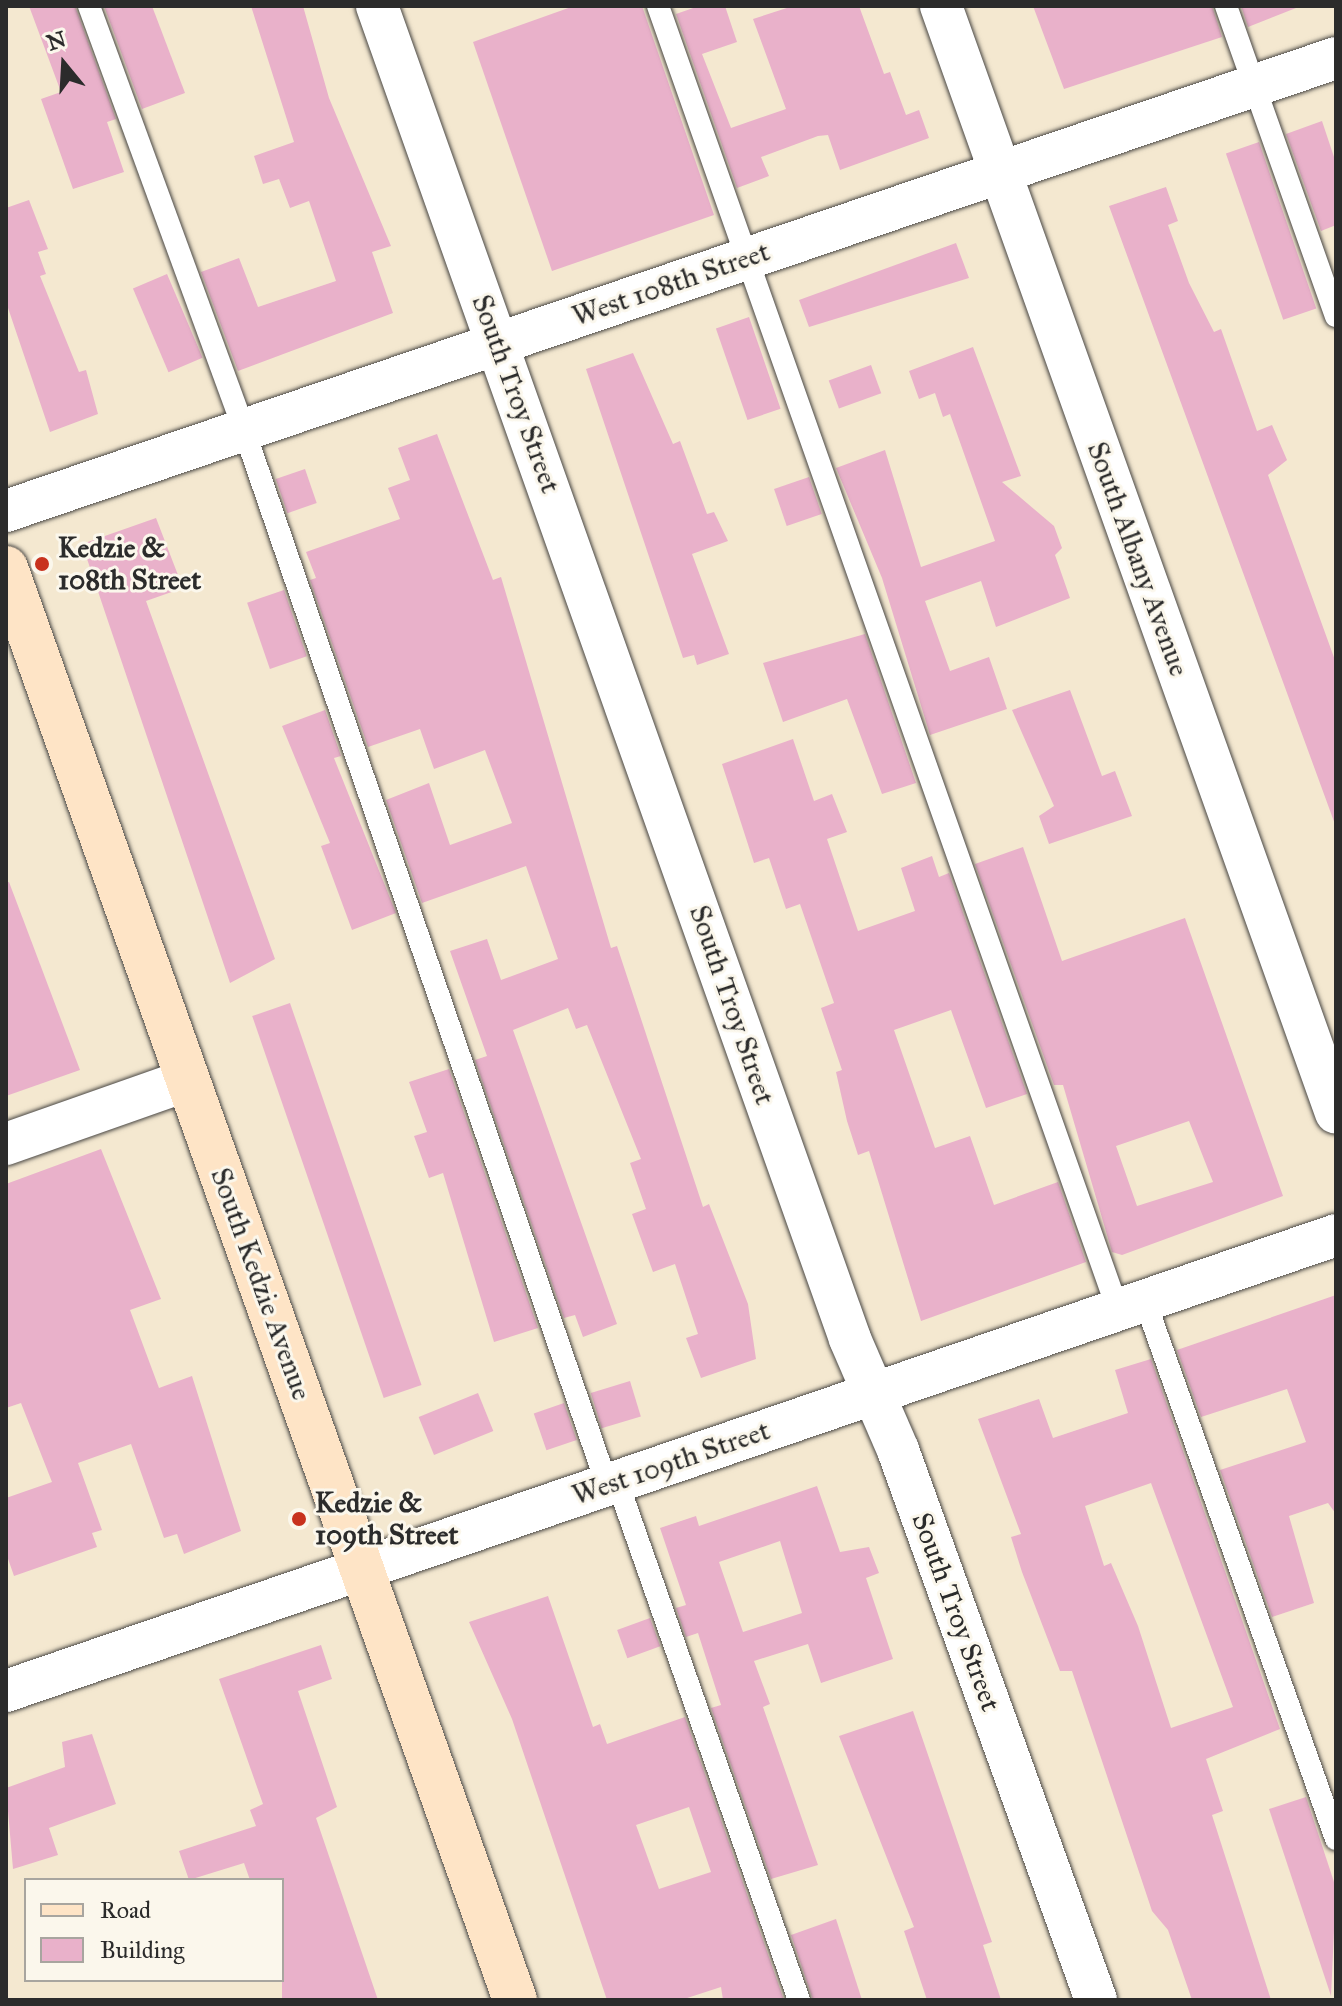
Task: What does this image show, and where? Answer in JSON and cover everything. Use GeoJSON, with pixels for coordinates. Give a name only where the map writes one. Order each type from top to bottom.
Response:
{"type":"FeatureCollection","features":[{"type":"Feature","properties":{"kind":"main road","name":"South Kedzie Avenue"},"geometry":{"type":"LineString","coordinates":[[6,568],[515,2000]]}},
{"type":"Feature","properties":{"kind":"street","name":"South Troy Street"},"geometry":{"type":"LineString","coordinates":[[377,6],[873,1394],[1096,2000]]}},
{"type":"Feature","properties":{"kind":"street","name":"South Albany Avenue"},"geometry":{"type":"LineString","coordinates":[[941,6],[1336,1113]]}},
{"type":"Feature","properties":{"kind":"street","name":"West 108th Street"},"geometry":{"type":"LineString","coordinates":[[6,511],[1336,58]]}},
{"type":"Feature","properties":{"kind":"street"},"geometry":{"type":"LineString","coordinates":[[6,1144],[188,1080]]}},
{"type":"Feature","properties":{"kind":"street","name":"West 109th Street"},"geometry":{"type":"LineString","coordinates":[[6,1691],[1336,1235]]}},
{"type":"Feature","properties":{"kind":"lane"},"geometry":{"type":"LineString","coordinates":[[89,6],[244,430],[612,1483],[799,2000]]}},
{"type":"Feature","properties":{"kind":"lane"},"geometry":{"type":"LineString","coordinates":[[658,6],[747,259],[1132,1305],[1336,1839]]}},
{"type":"Feature","properties":{"kind":"lane"},"geometry":{"type":"LineString","coordinates":[[1226,6],[1336,316]]}},
{"type":"Feature","properties":{"kind":"building"},"geometry":{"type":"Polygon","coordinates":[[[29,6],[75,6],[116,119],[107,122],[124,172],[73,189],[41,99],[61,92],[29,6]]]}},
{"type":"Feature","properties":{"kind":"building"},"geometry":{"type":"Polygon","coordinates":[[[104,6],[152,6],[185,93],[142,109],[104,6]]]}},
{"type":"Feature","properties":{"kind":"building"},"geometry":{"type":"Polygon","coordinates":[[[251,6],[303,6],[329,98],[391,246],[372,252],[393,313],[238,371],[201,272],[239,258],[258,307],[336,281],[309,201],[290,208],[279,179],[263,184],[254,156],[294,142],[251,6]]]}},
{"type":"Feature","properties":{"kind":"building"},"geometry":{"type":"Polygon","coordinates":[[[574,6],[642,6],[714,215],[552,271],[473,42],[574,6]]]}},
{"type":"Feature","properties":{"kind":"building"},"geometry":{"type":"Polygon","coordinates":[[[699,6],[725,6],[737,42],[702,54],[731,128],[786,109],[753,19],[793,6],[859,6],[884,74],[890,72],[906,115],[919,110],[929,138],[840,170],[828,135],[818,136],[761,157],[769,176],[737,188],[676,14],[699,6]]]}},
{"type":"Feature","properties":{"kind":"building"},"geometry":{"type":"Polygon","coordinates":[[[1033,6],[1212,6],[1222,37],[1064,89],[1033,6]]]}},
{"type":"Feature","properties":{"kind":"building"},"geometry":{"type":"Polygon","coordinates":[[[1241,6],[1296,6],[1296,8],[1248,27],[1241,6]]]}},
{"type":"Feature","properties":{"kind":"building"},"geometry":{"type":"Polygon","coordinates":[[[1322,121],[1336,163],[1336,225],[1321,231],[1286,134],[1322,121]]]}},
{"type":"Feature","properties":{"kind":"building"},"geometry":{"type":"Polygon","coordinates":[[[1259,142],[1316,308],[1283,320],[1226,153],[1259,142]]]}},
{"type":"Feature","properties":{"kind":"building"},"geometry":{"type":"Polygon","coordinates":[[[1166,187],[1178,221],[1168,225],[1189,283],[1214,332],[1221,329],[1257,431],[1272,425],[1287,460],[1268,475],[1336,663],[1336,827],[1109,206],[1166,187]]]}},
{"type":"Feature","properties":{"kind":"building"},"geometry":{"type":"Polygon","coordinates":[[[29,200],[48,249],[38,252],[46,274],[40,276],[79,372],[86,370],[98,414],[50,432],[6,302],[6,208],[29,200]]]}},
{"type":"Feature","properties":{"kind":"building"},"geometry":{"type":"Polygon","coordinates":[[[956,243],[969,278],[809,327],[799,300],[956,243]]]}},
{"type":"Feature","properties":{"kind":"building"},"geometry":{"type":"Polygon","coordinates":[[[167,274],[203,358],[168,372],[133,288],[167,274]]]}},
{"type":"Feature","properties":{"kind":"building"},"geometry":{"type":"Polygon","coordinates":[[[749,317],[781,409],[747,420],[716,328],[749,317]]]}},
{"type":"Feature","properties":{"kind":"building"},"geometry":{"type":"Polygon","coordinates":[[[973,347],[1021,476],[1002,482],[1054,526],[1062,548],[1055,555],[1070,598],[996,627],[981,581],[925,601],[950,671],[989,657],[1007,709],[930,735],[882,578],[836,468],[885,450],[921,567],[995,541],[950,414],[943,417],[935,393],[919,399],[909,371],[973,347]]]}},
{"type":"Feature","properties":{"kind":"building"},"geometry":{"type":"Polygon","coordinates":[[[633,353],[673,444],[680,441],[707,514],[714,512],[728,541],[692,554],[729,654],[697,665],[694,655],[683,658],[586,369],[633,353]]]}},
{"type":"Feature","properties":{"kind":"building"},"geometry":{"type":"Polygon","coordinates":[[[871,365],[881,393],[839,409],[829,380],[871,365]]]}},
{"type":"Feature","properties":{"kind":"building"},"geometry":{"type":"Polygon","coordinates":[[[437,434],[493,580],[501,577],[611,948],[617,946],[703,1207],[709,1204],[748,1304],[756,1359],[701,1378],[686,1338],[698,1334],[675,1264],[653,1272],[632,1214],[646,1209],[630,1163],[641,1159],[587,1025],[576,1029],[568,1008],[513,1030],[617,1324],[583,1337],[575,1315],[564,1318],[475,1060],[487,1056],[450,951],[487,939],[501,980],[558,959],[526,866],[422,903],[386,800],[429,783],[450,845],[512,823],[485,750],[434,769],[420,729],[368,747],[310,580],[316,578],[306,552],[400,519],[388,488],[410,480],[398,448],[437,434]]]}},
{"type":"Feature","properties":{"kind":"building"},"geometry":{"type":"Polygon","coordinates":[[[305,469],[317,503],[287,513],[276,479],[305,469]]]}},
{"type":"Feature","properties":{"kind":"building"},"geometry":{"type":"Polygon","coordinates":[[[809,477],[822,514],[787,526],[774,489],[809,477]]]}},
{"type":"Feature","properties":{"kind":"building"},"geometry":{"type":"Polygon","coordinates":[[[156,518],[183,588],[146,601],[275,959],[230,983],[82,544],[156,518]]]}},
{"type":"Feature","properties":{"kind":"building"},"geometry":{"type":"Polygon","coordinates":[[[284,590],[307,656],[270,669],[247,603],[284,590]]]}},
{"type":"Feature","properties":{"kind":"building"},"geometry":{"type":"Polygon","coordinates":[[[865,634],[916,783],[882,794],[847,699],[783,722],[763,663],[865,634]]]}},
{"type":"Feature","properties":{"kind":"building"},"geometry":{"type":"Polygon","coordinates":[[[1070,690],[1102,776],[1115,771],[1132,816],[1049,844],[1039,816],[1054,806],[1012,710],[1070,690]]]}},
{"type":"Feature","properties":{"kind":"building"},"geometry":{"type":"Polygon","coordinates":[[[325,710],[341,756],[334,758],[396,913],[352,930],[321,846],[330,843],[282,726],[325,710]]]}},
{"type":"Feature","properties":{"kind":"building"},"geometry":{"type":"Polygon","coordinates":[[[793,739],[814,801],[832,794],[847,832],[827,839],[858,931],[915,911],[901,868],[932,856],[939,877],[949,873],[1027,1094],[986,1108],[951,1010],[894,1030],[935,1148],[970,1136],[994,1205],[1058,1182],[1086,1262],[921,1321],[869,1151],[858,1155],[847,1121],[836,1072],[842,1070],[821,1008],[834,1003],[800,904],[786,909],[769,858],[754,863],[722,764],[793,739]]]}},
{"type":"Feature","properties":{"kind":"building"},"geometry":{"type":"Polygon","coordinates":[[[1023,847],[1062,961],[1185,918],[1283,1196],[1122,1255],[1112,1252],[1063,1085],[1054,1085],[975,864],[1023,847]],[[1189,1121],[1116,1146],[1137,1206],[1213,1182],[1189,1121]]]}},
{"type":"Feature","properties":{"kind":"building"},"geometry":{"type":"Polygon","coordinates":[[[9,882],[80,1070],[6,1096],[6,883],[9,882]]]}},
{"type":"Feature","properties":{"kind":"building"},"geometry":{"type":"Polygon","coordinates":[[[290,1003],[422,1385],[384,1398],[252,1016],[290,1003]]]}},
{"type":"Feature","properties":{"kind":"building"},"geometry":{"type":"Polygon","coordinates":[[[449,1069],[538,1328],[494,1342],[443,1173],[429,1178],[414,1136],[427,1132],[409,1082],[449,1069]]]}},
{"type":"Feature","properties":{"kind":"building"},"geometry":{"type":"Polygon","coordinates":[[[101,1149],[161,1299],[130,1310],[159,1388],[192,1376],[241,1531],[184,1554],[177,1534],[164,1538],[131,1444],[78,1463],[102,1530],[92,1533],[97,1547],[14,1576],[6,1553],[6,1498],[52,1482],[21,1403],[6,1408],[6,1184],[101,1149]]]}},
{"type":"Feature","properties":{"kind":"building"},"geometry":{"type":"Polygon","coordinates":[[[1336,1295],[1336,1514],[1328,1503],[1289,1516],[1314,1603],[1272,1617],[1220,1470],[1306,1442],[1287,1389],[1201,1417],[1177,1350],[1336,1295]]]}},
{"type":"Feature","properties":{"kind":"building"},"geometry":{"type":"Polygon","coordinates":[[[1151,1359],[1280,1729],[1206,1759],[1223,1811],[1212,1815],[1271,2000],[1192,2000],[1168,1930],[1152,1911],[1072,1671],[1060,1671],[1022,1572],[1011,1537],[1021,1534],[978,1419],[1039,1399],[1053,1438],[1128,1413],[1115,1370],[1151,1359]],[[1151,1483],[1085,1506],[1104,1566],[1111,1563],[1138,1626],[1171,1728],[1233,1707],[1151,1483]]]}},
{"type":"Feature","properties":{"kind":"building"},"geometry":{"type":"Polygon","coordinates":[[[630,1381],[641,1416],[602,1428],[591,1393],[630,1381]]]}},
{"type":"Feature","properties":{"kind":"building"},"geometry":{"type":"Polygon","coordinates":[[[478,1393],[493,1431],[434,1455],[419,1417],[478,1393]]]}},
{"type":"Feature","properties":{"kind":"building"},"geometry":{"type":"Polygon","coordinates":[[[564,1403],[577,1440],[546,1450],[534,1413],[564,1403]]]}},
{"type":"Feature","properties":{"kind":"building"},"geometry":{"type":"Polygon","coordinates":[[[817,1486],[840,1552],[869,1547],[879,1573],[866,1578],[893,1659],[821,1683],[808,1644],[754,1661],[770,1704],[763,1707],[818,1865],[771,1879],[711,1708],[721,1705],[698,1633],[686,1637],[676,1608],[686,1605],[660,1528],[696,1516],[699,1526],[817,1486]],[[780,1541],[719,1562],[743,1632],[802,1613],[780,1541]]]}},
{"type":"Feature","properties":{"kind":"building"},"geometry":{"type":"Polygon","coordinates":[[[548,1596],[593,1727],[600,1724],[607,1744],[685,1717],[784,2000],[723,2000],[721,1987],[681,2000],[607,2000],[512,1719],[469,1622],[548,1596]],[[689,1807],[636,1825],[659,1889],[711,1872],[689,1807]]]}},
{"type":"Feature","properties":{"kind":"building"},"geometry":{"type":"Polygon","coordinates":[[[650,1618],[660,1646],[627,1658],[617,1630],[650,1618]]]}},
{"type":"Feature","properties":{"kind":"building"},"geometry":{"type":"Polygon","coordinates":[[[321,1645],[332,1679],[298,1691],[337,1807],[316,1818],[378,2000],[282,2000],[284,1878],[249,1878],[244,1863],[188,1878],[179,1851],[256,1826],[250,1810],[263,1804],[219,1679],[321,1645]]]}},
{"type":"Feature","properties":{"kind":"building"},"geometry":{"type":"Polygon","coordinates":[[[913,1711],[992,1942],[983,1945],[1001,2000],[927,2000],[904,1931],[914,1927],[839,1736],[913,1711]]]}},
{"type":"Feature","properties":{"kind":"building"},"geometry":{"type":"Polygon","coordinates":[[[92,1734],[116,1804],[49,1828],[58,1855],[13,1869],[6,1788],[65,1767],[62,1742],[92,1734]]]}},
{"type":"Feature","properties":{"kind":"building"},"geometry":{"type":"Polygon","coordinates":[[[1306,1797],[1336,1888],[1331,1996],[1269,1809],[1306,1797]]]}},
{"type":"Feature","properties":{"kind":"building"},"geometry":{"type":"Polygon","coordinates":[[[836,1919],[862,2000],[813,2000],[791,1935],[836,1919]]]}},
{"type":"Feature","properties":{"kind":"place","name":"Kedzie & 108th Street"},"geometry":{"type":"Point","coordinates":[42,564]}},
{"type":"Feature","properties":{"kind":"place","name":"Kedzie & 109th Street"},"geometry":{"type":"Point","coordinates":[299,1519]}}]}
